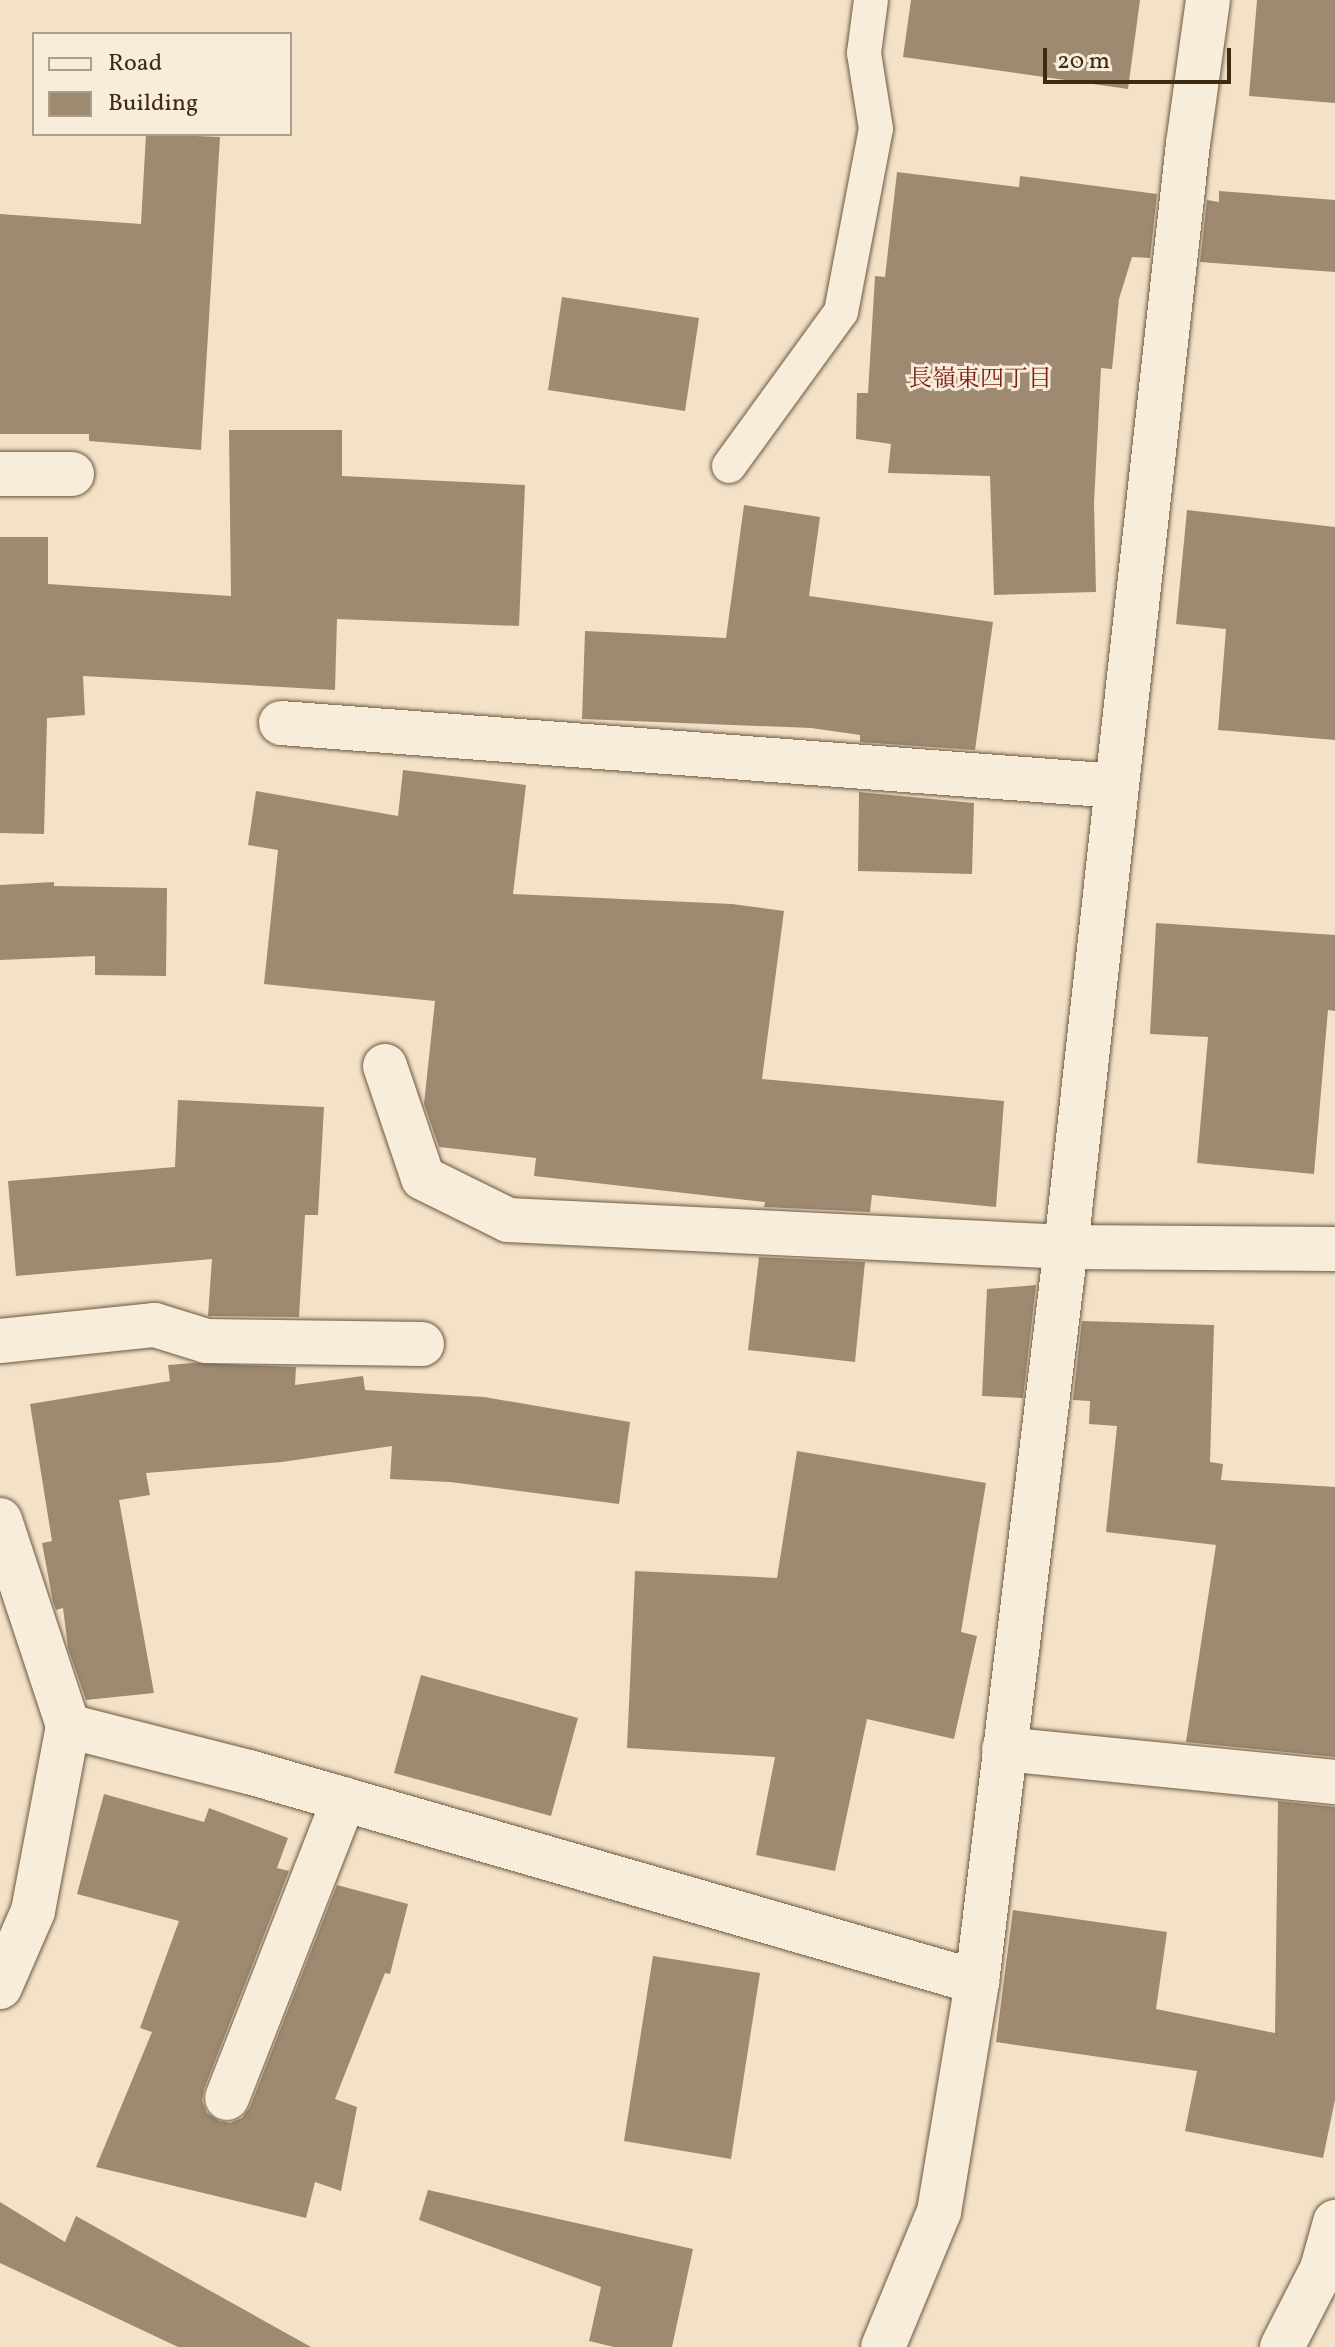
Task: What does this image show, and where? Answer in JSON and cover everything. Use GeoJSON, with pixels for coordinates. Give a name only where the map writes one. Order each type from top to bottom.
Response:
{"type":"FeatureCollection","features":[{"type":"Feature","properties":{"kind":"street"},"geometry":{"type":"LineString","coordinates":[[883,2347],[939,2212],[977,1982],[1066,1247],[1188,144],[1208,0]]}},
{"type":"Feature","properties":{"kind":"street"},"geometry":{"type":"LineString","coordinates":[[0,474],[72,474]]}},
{"type":"Feature","properties":{"kind":"street"},"geometry":{"type":"LineString","coordinates":[[281,723],[1117,786]]}},
{"type":"Feature","properties":{"kind":"street"},"geometry":{"type":"LineString","coordinates":[[385,1066],[423,1178],[508,1220],[1066,1247],[1335,1249]]}},
{"type":"Feature","properties":{"kind":"street"},"geometry":{"type":"LineString","coordinates":[[0,1341],[155,1325],[206,1341],[422,1344]]}},
{"type":"Feature","properties":{"kind":"street"},"geometry":{"type":"LineString","coordinates":[[0,1520],[68,1726],[33,1911],[0,1987]]}},
{"type":"Feature","properties":{"kind":"street"},"geometry":{"type":"LineString","coordinates":[[68,1726],[344,1799],[977,1982]]}},
{"type":"Feature","properties":{"kind":"street"},"geometry":{"type":"LineString","coordinates":[[1004,1749],[1335,1782]]}},
{"type":"Feature","properties":{"kind":"street"},"geometry":{"type":"LineString","coordinates":[[227,2098],[344,1799]]}},
{"type":"Feature","properties":{"kind":"street"},"geometry":{"type":"LineString","coordinates":[[1282,2347],[1322,2269],[1335,2222]]}},
{"type":"Feature","properties":{"kind":"lane"},"geometry":{"type":"LineString","coordinates":[[729,466],[841,312],[876,129],[864,53],[871,0]]}},
{"type":"Feature","properties":{"kind":"building"},"geometry":{"type":"Polygon","coordinates":[[[911,0],[1140,0],[1128,89],[903,57],[911,0]]]}},
{"type":"Feature","properties":{"kind":"building"},"geometry":{"type":"Polygon","coordinates":[[[1257,0],[1335,0],[1335,103],[1249,96],[1257,0]]]}},
{"type":"Feature","properties":{"kind":"building"},"geometry":{"type":"Polygon","coordinates":[[[146,136],[220,137],[201,450],[89,441],[89,434],[0,434],[0,214],[141,224],[146,136]]]}},
{"type":"Feature","properties":{"kind":"building"},"geometry":{"type":"Polygon","coordinates":[[[897,172],[1019,187],[1020,176],[1157,194],[1150,258],[1132,257],[1119,299],[1112,369],[1101,368],[1094,503],[1096,592],[994,595],[990,476],[888,473],[891,444],[856,439],[857,393],[868,393],[875,276],[885,277],[897,172]]]}},
{"type":"Feature","properties":{"kind":"building"},"geometry":{"type":"Polygon","coordinates":[[[1219,191],[1335,200],[1335,272],[1200,262],[1207,200],[1219,202],[1219,191]]]}},
{"type":"Feature","properties":{"kind":"building"},"geometry":{"type":"Polygon","coordinates":[[[562,297],[699,318],[685,411],[548,390],[562,297]]]}},
{"type":"Feature","properties":{"kind":"building"},"geometry":{"type":"Polygon","coordinates":[[[229,430],[342,430],[342,476],[525,485],[519,626],[337,619],[335,690],[83,676],[85,715],[47,718],[44,834],[0,833],[0,537],[48,537],[48,584],[231,596],[229,430]]]}},
{"type":"Feature","properties":{"kind":"building"},"geometry":{"type":"Polygon","coordinates":[[[744,505],[820,517],[809,596],[993,622],[975,750],[860,742],[860,735],[811,728],[582,719],[585,631],[726,638],[744,505]]]}},
{"type":"Feature","properties":{"kind":"building"},"geometry":{"type":"Polygon","coordinates":[[[1187,510],[1335,527],[1335,740],[1218,730],[1226,629],[1176,624],[1187,510]]]}},
{"type":"Feature","properties":{"kind":"building"},"geometry":{"type":"Polygon","coordinates":[[[403,770],[526,785],[513,894],[732,904],[784,911],[762,1079],[1004,1101],[996,1207],[872,1195],[870,1212],[764,1207],[765,1202],[534,1176],[536,1158],[439,1147],[424,1104],[435,1001],[264,984],[278,850],[248,845],[256,791],[398,816],[403,770]]]}},
{"type":"Feature","properties":{"kind":"building"},"geometry":{"type":"Polygon","coordinates":[[[859,792],[974,803],[972,874],[858,871],[859,792]]]}},
{"type":"Feature","properties":{"kind":"building"},"geometry":{"type":"Polygon","coordinates":[[[54,882],[54,886],[167,888],[166,976],[95,975],[95,956],[0,960],[0,885],[54,882]]]}},
{"type":"Feature","properties":{"kind":"building"},"geometry":{"type":"Polygon","coordinates":[[[1156,923],[1335,935],[1335,1011],[1328,1010],[1314,1174],[1197,1163],[1208,1037],[1150,1034],[1156,923]]]}},
{"type":"Feature","properties":{"kind":"building"},"geometry":{"type":"Polygon","coordinates":[[[178,1100],[324,1107],[318,1215],[305,1215],[299,1317],[208,1316],[212,1259],[16,1276],[8,1181],[175,1167],[178,1100]]]}},
{"type":"Feature","properties":{"kind":"building"},"geometry":{"type":"Polygon","coordinates":[[[759,1257],[865,1262],[855,1362],[748,1350],[759,1257]]]}},
{"type":"Feature","properties":{"kind":"building"},"geometry":{"type":"Polygon","coordinates":[[[1036,1285],[1023,1398],[982,1396],[987,1289],[1036,1285]]]}},
{"type":"Feature","properties":{"kind":"building"},"geometry":{"type":"Polygon","coordinates":[[[1082,1321],[1214,1325],[1210,1462],[1223,1464],[1221,1480],[1335,1487],[1335,1757],[1186,1742],[1216,1545],[1106,1532],[1117,1426],[1089,1424],[1090,1401],[1073,1400],[1082,1321]]]}},
{"type":"Feature","properties":{"kind":"building"},"geometry":{"type":"Polygon","coordinates":[[[168,1365],[296,1367],[295,1385],[363,1376],[365,1390],[484,1397],[630,1422],[619,1504],[450,1482],[390,1479],[392,1446],[282,1462],[146,1473],[150,1495],[119,1500],[154,1693],[86,1700],[68,1648],[63,1608],[56,1610],[53,1602],[42,1543],[52,1541],[30,1404],[170,1381],[168,1365]]]}},
{"type":"Feature","properties":{"kind":"building"},"geometry":{"type":"Polygon","coordinates":[[[797,1451],[986,1483],[961,1632],[977,1636],[954,1739],[867,1719],[835,1871],[756,1855],[775,1757],[627,1748],[635,1571],[777,1578],[797,1451]]]}},
{"type":"Feature","properties":{"kind":"building"},"geometry":{"type":"Polygon","coordinates":[[[421,1675],[578,1718],[551,1816],[394,1773],[421,1675]]]}},
{"type":"Feature","properties":{"kind":"building"},"geometry":{"type":"Polygon","coordinates":[[[104,1794],[204,1822],[209,1808],[288,1838],[277,1868],[289,1871],[204,2089],[202,2101],[207,2113],[219,2121],[230,2123],[242,2118],[250,2107],[337,1885],[408,1904],[390,1974],[385,1973],[335,2099],[357,2107],[341,2191],[315,2182],[306,2218],[96,2167],[152,2032],[140,2028],[179,1921],[77,1894],[104,1794]]]}},
{"type":"Feature","properties":{"kind":"building"},"geometry":{"type":"Polygon","coordinates":[[[1278,1801],[1335,1807],[1335,2100],[1323,2158],[1185,2131],[1197,2071],[996,2042],[1013,1910],[1167,1932],[1156,2009],[1275,2033],[1278,1801]]]}},
{"type":"Feature","properties":{"kind":"building"},"geometry":{"type":"Polygon","coordinates":[[[653,1956],[760,1973],[731,2159],[624,2141],[653,1956]]]}},
{"type":"Feature","properties":{"kind":"building"},"geometry":{"type":"Polygon","coordinates":[[[428,2190],[693,2249],[672,2347],[614,2347],[589,2341],[601,2287],[419,2220],[428,2190]]]}},
{"type":"Feature","properties":{"kind":"building"},"geometry":{"type":"Polygon","coordinates":[[[0,2202],[65,2242],[76,2216],[311,2347],[178,2347],[0,2263],[0,2202]]]}},
{"type":"Feature","properties":{"kind":"district","name":"長嶺東四丁目"},"geometry":{"type":"Point","coordinates":[980,381]}}]}
